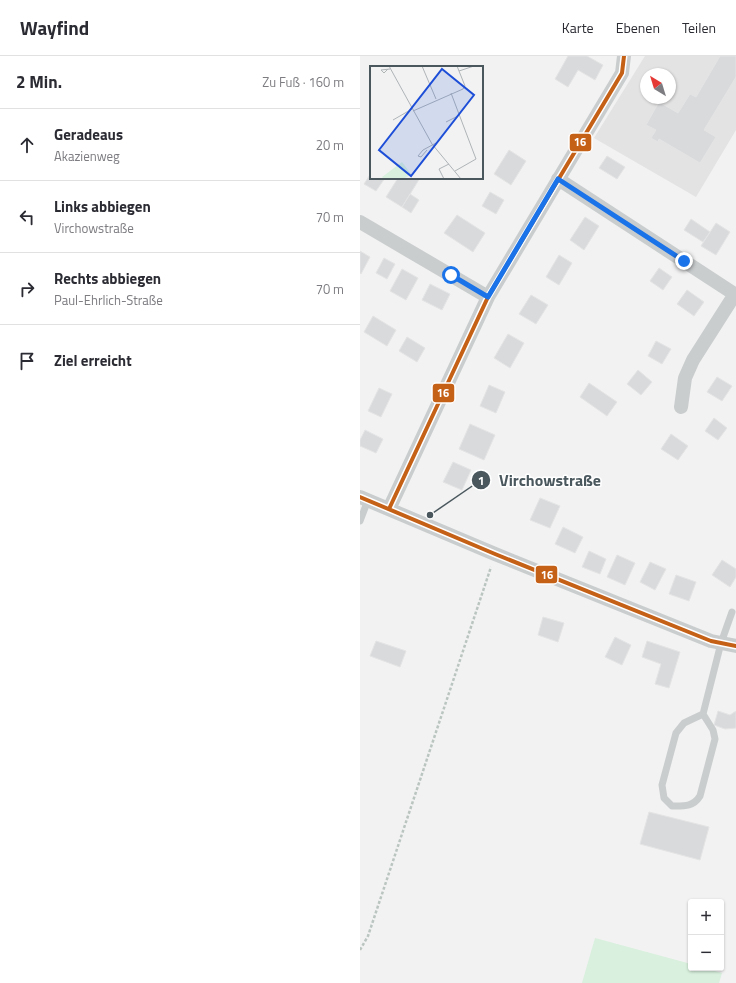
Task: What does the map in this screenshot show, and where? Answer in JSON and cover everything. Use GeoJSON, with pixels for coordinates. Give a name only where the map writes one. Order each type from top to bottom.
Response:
{"type":"FeatureCollection","features":[{"type":"Feature","properties":{"kind":"street"},"geometry":{"type":"LineString","coordinates":[[389,509],[488,297],[622,73],[624,56]]}},
{"type":"Feature","properties":{"kind":"street"},"geometry":{"type":"LineString","coordinates":[[558,179],[735,294],[693,360],[686,378],[681,407]]}},
{"type":"Feature","properties":{"kind":"street"},"geometry":{"type":"LineString","coordinates":[[360,222],[488,297]]}},
{"type":"Feature","properties":{"kind":"street"},"geometry":{"type":"LineString","coordinates":[[364,498],[495,554],[711,641],[736,646]]}},
{"type":"Feature","properties":{"kind":"lane"},"geometry":{"type":"LineString","coordinates":[[360,521],[364,498]]}},
{"type":"Feature","properties":{"kind":"lane"},"geometry":{"type":"LineString","coordinates":[[703,714],[684,723],[676,733],[662,785],[664,798],[672,806],[688,807],[696,802],[700,796],[715,739],[713,730],[703,714],[721,643],[732,612]]}},
{"type":"Feature","properties":{"kind":"path"},"geometry":{"type":"LineString","coordinates":[[360,950],[368,936],[495,554]]}},
{"type":"Feature","properties":{"kind":"shaded area"},"geometry":{"type":"Polygon","coordinates":[[[645,56],[736,56],[736,130],[696,197],[594,138],[645,56]]]}},
{"type":"Feature","properties":{"kind":"green space"},"geometry":{"type":"Polygon","coordinates":[[[595,938],[688,963],[688,971],[715,971],[722,973],[719,983],[582,983],[595,938]]]}},
{"type":"Feature","properties":{"kind":"building"},"geometry":{"type":"Polygon","coordinates":[[[568,56],[587,56],[603,65],[595,80],[578,70],[568,87],[555,79],[568,56]]]}},
{"type":"Feature","properties":{"kind":"building"},"geometry":{"type":"Polygon","coordinates":[[[720,56],[736,56],[736,77],[704,130],[716,137],[700,163],[659,139],[658,142],[651,138],[656,130],[646,125],[658,104],[662,104],[678,113],[690,94],[696,97],[720,56]]]}},
{"type":"Feature","properties":{"kind":"building"},"geometry":{"type":"Polygon","coordinates":[[[509,150],[526,161],[511,185],[494,174],[509,150]]]}},
{"type":"Feature","properties":{"kind":"building"},"geometry":{"type":"Polygon","coordinates":[[[607,156],[625,167],[617,179],[599,168],[607,156]]]}},
{"type":"Feature","properties":{"kind":"building"},"geometry":{"type":"Polygon","coordinates":[[[370,175],[370,179],[384,179],[376,191],[364,184],[370,175]]]}},
{"type":"Feature","properties":{"kind":"building"},"geometry":{"type":"Polygon","coordinates":[[[397,179],[419,179],[402,207],[386,197],[397,179]]]}},
{"type":"Feature","properties":{"kind":"building"},"geometry":{"type":"Polygon","coordinates":[[[490,192],[504,200],[496,214],[482,206],[490,192]]]}},
{"type":"Feature","properties":{"kind":"building"},"geometry":{"type":"Polygon","coordinates":[[[410,194],[419,200],[411,213],[402,207],[410,194]]]}},
{"type":"Feature","properties":{"kind":"building"},"geometry":{"type":"Polygon","coordinates":[[[457,215],[485,233],[473,252],[444,233],[457,215]]]}},
{"type":"Feature","properties":{"kind":"building"},"geometry":{"type":"Polygon","coordinates":[[[585,217],[599,226],[584,250],[570,240],[585,217]]]}},
{"type":"Feature","properties":{"kind":"building"},"geometry":{"type":"Polygon","coordinates":[[[691,219],[710,232],[703,242],[684,230],[691,219]]]}},
{"type":"Feature","properties":{"kind":"building"},"geometry":{"type":"Polygon","coordinates":[[[716,223],[730,232],[716,255],[701,246],[716,223]]]}},
{"type":"Feature","properties":{"kind":"building"},"geometry":{"type":"Polygon","coordinates":[[[360,251],[370,257],[361,274],[360,273],[360,251]]]}},
{"type":"Feature","properties":{"kind":"building"},"geometry":{"type":"Polygon","coordinates":[[[559,255],[572,263],[559,285],[546,277],[559,255]]]}},
{"type":"Feature","properties":{"kind":"building"},"geometry":{"type":"Polygon","coordinates":[[[384,258],[395,264],[387,279],[376,273],[384,258]]]}},
{"type":"Feature","properties":{"kind":"building"},"geometry":{"type":"Polygon","coordinates":[[[659,268],[672,277],[663,290],[650,281],[659,268]]]}},
{"type":"Feature","properties":{"kind":"building"},"geometry":{"type":"Polygon","coordinates":[[[402,269],[418,278],[406,300],[390,291],[402,269]]]}},
{"type":"Feature","properties":{"kind":"building"},"geometry":{"type":"Polygon","coordinates":[[[430,284],[450,294],[442,310],[422,300],[430,284]]]}},
{"type":"Feature","properties":{"kind":"building"},"geometry":{"type":"Polygon","coordinates":[[[687,290],[704,302],[694,316],[677,304],[687,290]]]}},
{"type":"Feature","properties":{"kind":"building"},"geometry":{"type":"Polygon","coordinates":[[[531,295],[548,305],[536,324],[519,314],[531,295]]]}},
{"type":"Feature","properties":{"kind":"building"},"geometry":{"type":"Polygon","coordinates":[[[373,316],[396,330],[387,346],[364,332],[373,316]]]}},
{"type":"Feature","properties":{"kind":"building"},"geometry":{"type":"Polygon","coordinates":[[[508,334],[524,343],[510,368],[494,358],[508,334]]]}},
{"type":"Feature","properties":{"kind":"building"},"geometry":{"type":"Polygon","coordinates":[[[407,337],[425,348],[417,362],[399,351],[407,337]]]}},
{"type":"Feature","properties":{"kind":"building"},"geometry":{"type":"Polygon","coordinates":[[[656,341],[671,349],[662,364],[648,356],[656,341]]]}},
{"type":"Feature","properties":{"kind":"building"},"geometry":{"type":"Polygon","coordinates":[[[638,370],[652,382],[641,395],[627,384],[638,370]]]}},
{"type":"Feature","properties":{"kind":"building"},"geometry":{"type":"Polygon","coordinates":[[[717,377],[732,386],[722,401],[707,392],[717,377]]]}},
{"type":"Feature","properties":{"kind":"building"},"geometry":{"type":"Polygon","coordinates":[[[589,383],[617,402],[607,416],[580,397],[589,383]]]}},
{"type":"Feature","properties":{"kind":"building"},"geometry":{"type":"Polygon","coordinates":[[[489,385],[505,392],[496,413],[480,406],[489,385]]]}},
{"type":"Feature","properties":{"kind":"building"},"geometry":{"type":"Polygon","coordinates":[[[379,388],[392,394],[381,417],[368,411],[379,388]]]}},
{"type":"Feature","properties":{"kind":"building"},"geometry":{"type":"Polygon","coordinates":[[[714,418],[727,428],[718,440],[705,431],[714,418]]]}},
{"type":"Feature","properties":{"kind":"building"},"geometry":{"type":"Polygon","coordinates":[[[470,424],[495,435],[484,460],[459,449],[470,424]]]}},
{"type":"Feature","properties":{"kind":"building"},"geometry":{"type":"Polygon","coordinates":[[[365,430],[383,439],[376,453],[360,446],[360,440],[365,430]]]}},
{"type":"Feature","properties":{"kind":"building"},"geometry":{"type":"Polygon","coordinates":[[[671,434],[688,446],[678,460],[661,449],[671,434]]]}},
{"type":"Feature","properties":{"kind":"building"},"geometry":{"type":"Polygon","coordinates":[[[453,462],[471,470],[462,490],[443,482],[453,462]]]}},
{"type":"Feature","properties":{"kind":"building"},"geometry":{"type":"Polygon","coordinates":[[[540,498],[560,506],[550,528],[530,520],[540,498]]]}},
{"type":"Feature","properties":{"kind":"building"},"geometry":{"type":"Polygon","coordinates":[[[563,527],[583,537],[575,553],[555,544],[563,527]]]}},
{"type":"Feature","properties":{"kind":"building"},"geometry":{"type":"Polygon","coordinates":[[[589,551],[606,559],[600,574],[582,567],[589,551]]]}},
{"type":"Feature","properties":{"kind":"building"},"geometry":{"type":"Polygon","coordinates":[[[617,555],[635,563],[625,585],[607,577],[617,555]]]}},
{"type":"Feature","properties":{"kind":"building"},"geometry":{"type":"Polygon","coordinates":[[[722,560],[736,569],[736,577],[730,587],[712,575],[722,560]]]}},
{"type":"Feature","properties":{"kind":"building"},"geometry":{"type":"Polygon","coordinates":[[[650,562],[666,569],[655,590],[640,582],[650,562]]]}},
{"type":"Feature","properties":{"kind":"building"},"geometry":{"type":"Polygon","coordinates":[[[676,575],[696,582],[689,601],[669,594],[676,575]]]}},
{"type":"Feature","properties":{"kind":"building"},"geometry":{"type":"Polygon","coordinates":[[[543,617],[564,623],[558,642],[538,635],[543,617]]]}},
{"type":"Feature","properties":{"kind":"building"},"geometry":{"type":"Polygon","coordinates":[[[615,637],[631,645],[622,665],[605,657],[615,637]]]}},
{"type":"Feature","properties":{"kind":"building"},"geometry":{"type":"Polygon","coordinates":[[[376,641],[406,651],[400,667],[370,656],[376,641]]]}},
{"type":"Feature","properties":{"kind":"building"},"geometry":{"type":"Polygon","coordinates":[[[647,641],[680,652],[669,688],[655,684],[661,664],[642,657],[647,641]]]}},
{"type":"Feature","properties":{"kind":"building"},"geometry":{"type":"Polygon","coordinates":[[[718,711],[730,715],[736,711],[736,728],[725,729],[714,725],[718,711]]]}},
{"type":"Feature","properties":{"kind":"building"},"geometry":{"type":"Polygon","coordinates":[[[649,812],[709,827],[700,860],[640,844],[649,812]]]}},
{"type":"Feature","properties":{"kind":"transit line","name":"16"},"geometry":{"type":"LineString","coordinates":[[389,509],[488,297],[622,73],[624,56]]}},
{"type":"Feature","properties":{"kind":"transit line","name":"16"},"geometry":{"type":"LineString","coordinates":[[360,497],[495,554],[711,641],[736,646]]}},
{"type":"Feature","properties":{"kind":"place","name":"Virchowstraße"},"geometry":{"type":"Point","coordinates":[430,515]}},
{"type":"Feature","properties":{"kind":"route"},"geometry":{"type":"LineString","coordinates":[[451,275],[488,297],[558,179],[684,261]]}}]}
